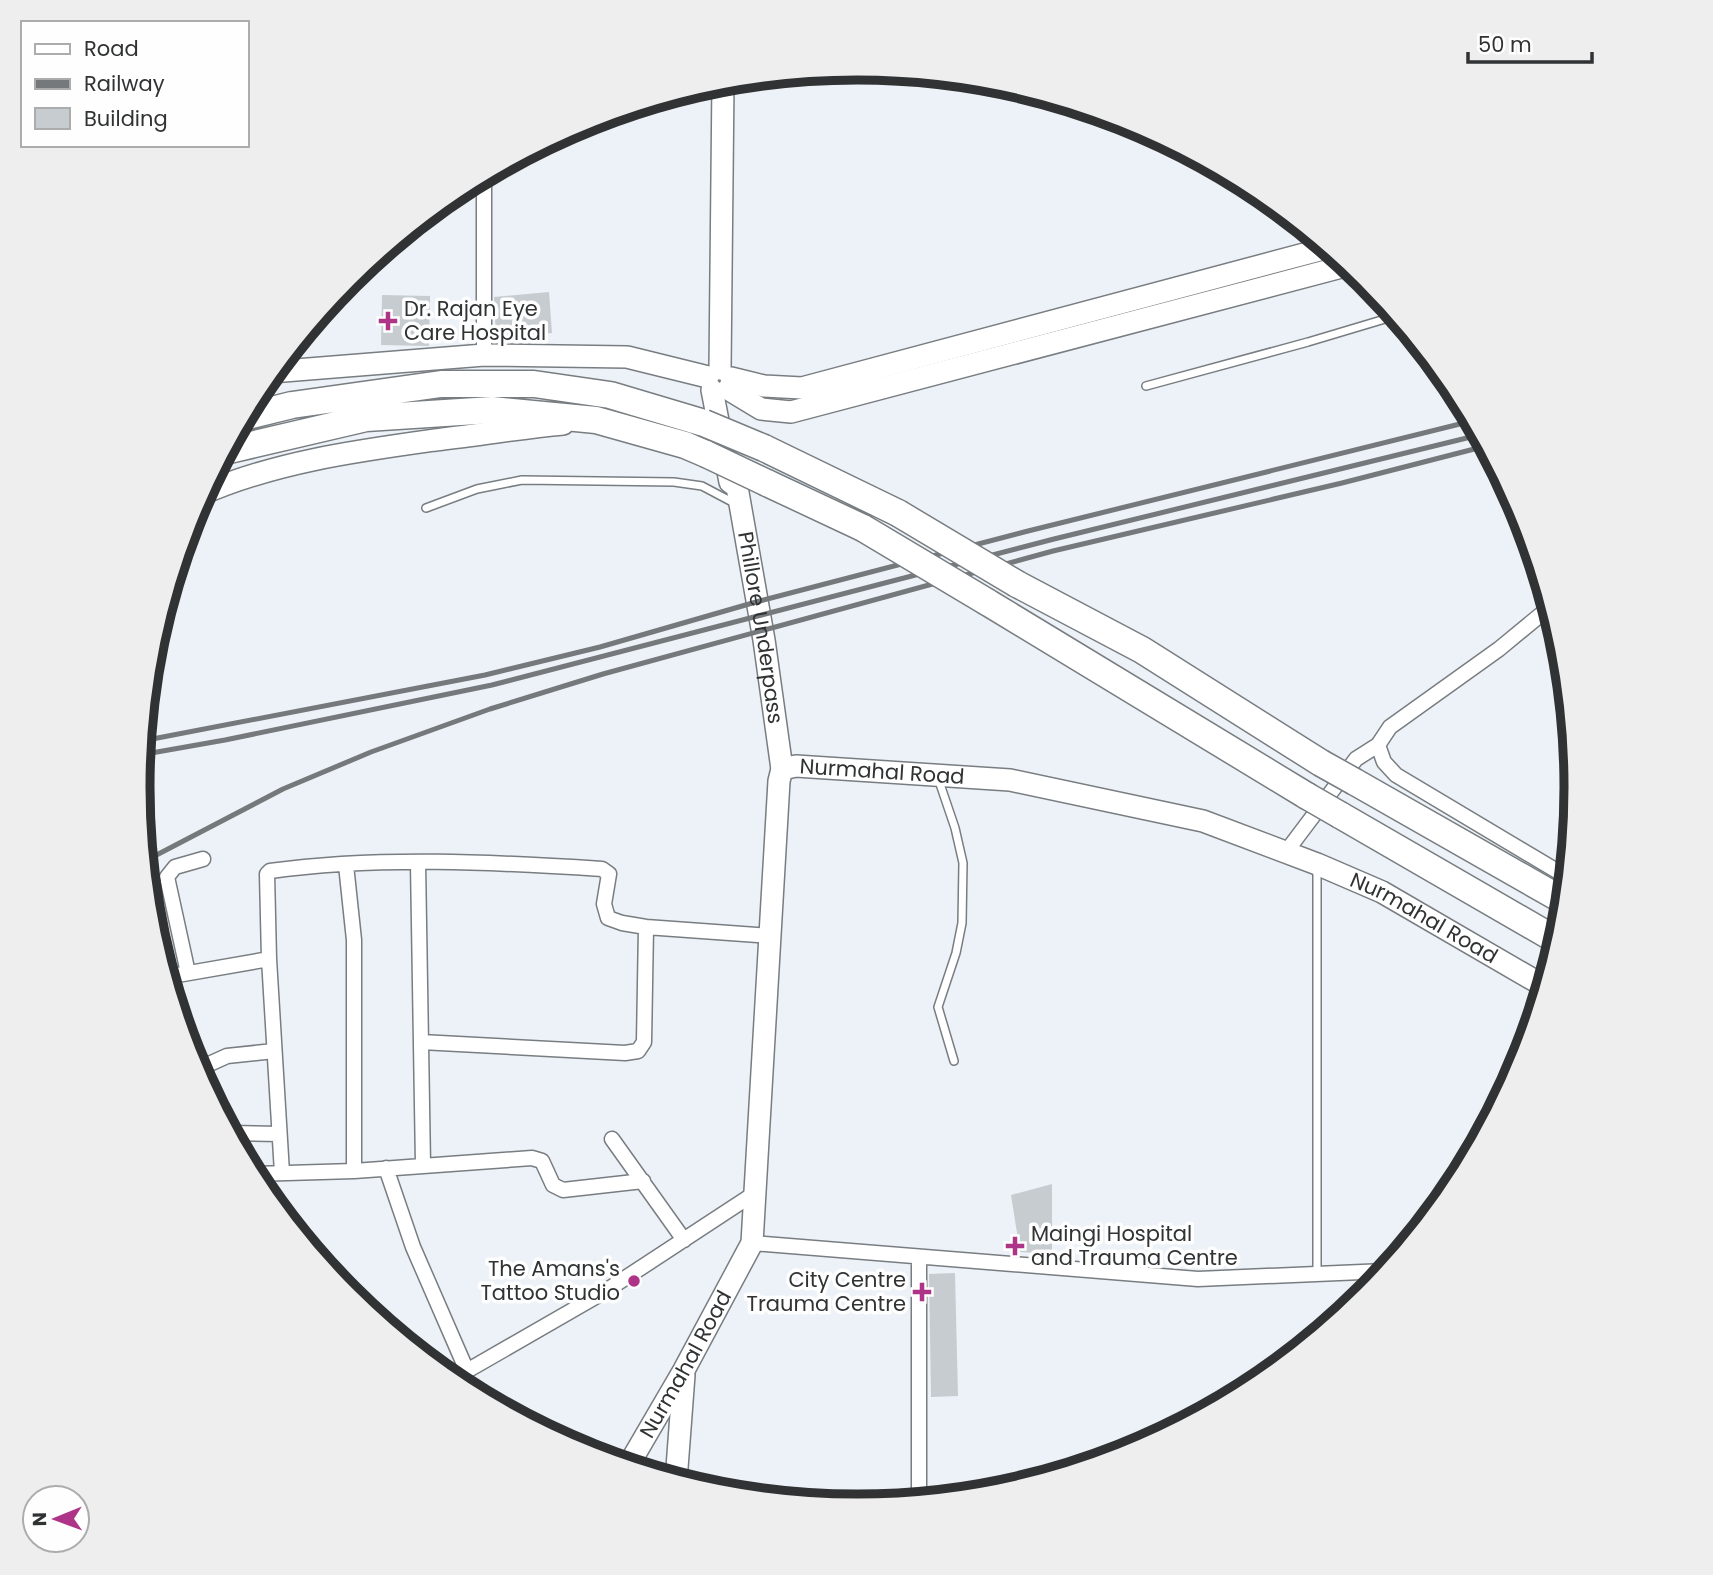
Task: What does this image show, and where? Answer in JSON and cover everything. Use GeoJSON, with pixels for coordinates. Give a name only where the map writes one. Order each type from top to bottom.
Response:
{"type":"FeatureCollection","features":[{"type":"Feature","properties":{"kind":"highway"},"geometry":{"type":"LineString","coordinates":[[257,414],[292,405],[441,384],[520,384],[610,395],[704,423],[764,448],[898,513],[1017,584],[1142,650],[1321,763],[1555,896]]}},
{"type":"Feature","properties":{"kind":"highway"},"geometry":{"type":"LineString","coordinates":[[236,448],[366,418],[492,410],[596,420],[685,445],[863,528],[1307,796],[1548,935]]}},
{"type":"Feature","properties":{"kind":"main road"},"geometry":{"type":"LineString","coordinates":[[721,382],[723,93]]}},
{"type":"Feature","properties":{"kind":"main road"},"geometry":{"type":"LineString","coordinates":[[286,371],[484,355],[627,357],[721,382],[802,388],[1317,251]]}},
{"type":"Feature","properties":{"kind":"main road"},"geometry":{"type":"LineString","coordinates":[[721,382],[761,409],[791,412],[1336,268]]}},
{"type":"Feature","properties":{"kind":"main road","name":"Phillore Underpass"},"geometry":{"type":"LineString","coordinates":[[721,382],[743,480],[738,497],[764,640],[782,769]]}},
{"type":"Feature","properties":{"kind":"main road"},"geometry":{"type":"LineString","coordinates":[[216,488],[291,464],[382,447],[596,420]]}},
{"type":"Feature","properties":{"kind":"main road","name":"Nurmahal Road"},"geometry":{"type":"LineString","coordinates":[[633,1458],[684,1370],[752,1243],[779,781],[782,769],[796,765],[1010,780],[1203,821],[1382,892],[1536,981]]}},
{"type":"Feature","properties":{"kind":"main road"},"geometry":{"type":"LineString","coordinates":[[677,1471],[684,1370]]}},
{"type":"Feature","properties":{"kind":"street"},"geometry":{"type":"LineString","coordinates":[[484,187],[484,355]]}},
{"type":"Feature","properties":{"kind":"street"},"geometry":{"type":"LineString","coordinates":[[1286,852],[1356,759],[1378,745],[1390,727],[1499,649],[1541,614]]}},
{"type":"Feature","properties":{"kind":"street"},"geometry":{"type":"LineString","coordinates":[[1378,745],[1384,762],[1396,775],[1558,872]]}},
{"type":"Feature","properties":{"kind":"street"},"geometry":{"type":"LineString","coordinates":[[188,973],[167,877],[175,867],[203,859]]}},
{"type":"Feature","properties":{"kind":"street"},"geometry":{"type":"LineString","coordinates":[[282,1173],[269,959],[268,873],[272,870],[418,863],[519,864],[606,869],[608,874],[604,904],[608,918],[646,927],[771,936]]}},
{"type":"Feature","properties":{"kind":"street"},"geometry":{"type":"LineString","coordinates":[[418,863],[423,1165]]}},
{"type":"Feature","properties":{"kind":"street"},"geometry":{"type":"LineString","coordinates":[[346,865],[354,940],[354,1171]]}},
{"type":"Feature","properties":{"kind":"street"},"geometry":{"type":"LineString","coordinates":[[421,1042],[625,1053],[638,1051],[644,1042],[646,927]]}},
{"type":"Feature","properties":{"kind":"street"},"geometry":{"type":"LineString","coordinates":[[176,975],[269,959]]}},
{"type":"Feature","properties":{"kind":"street"},"geometry":{"type":"LineString","coordinates":[[206,1065],[227,1056],[274,1051]]}},
{"type":"Feature","properties":{"kind":"street"},"geometry":{"type":"LineString","coordinates":[[240,1133],[279,1133]]}},
{"type":"Feature","properties":{"kind":"street"},"geometry":{"type":"LineString","coordinates":[[611,1139],[684,1240]]}},
{"type":"Feature","properties":{"kind":"street"},"geometry":{"type":"LineString","coordinates":[[265,1174],[354,1171],[538,1159],[545,1165],[553,1185],[563,1191],[643,1181]]}},
{"type":"Feature","properties":{"kind":"street"},"geometry":{"type":"LineString","coordinates":[[386,1168],[413,1247],[467,1371]]}},
{"type":"Feature","properties":{"kind":"street"},"geometry":{"type":"LineString","coordinates":[[462,1374],[604,1292],[755,1193]]}},
{"type":"Feature","properties":{"kind":"street"},"geometry":{"type":"LineString","coordinates":[[752,1243],[1198,1279],[1371,1272]]}},
{"type":"Feature","properties":{"kind":"street"},"geometry":{"type":"LineString","coordinates":[[919,1257],[919,1491]]}},
{"type":"Feature","properties":{"kind":"lane"},"geometry":{"type":"LineString","coordinates":[[1146,386],[1386,319]]}},
{"type":"Feature","properties":{"kind":"lane"},"geometry":{"type":"LineString","coordinates":[[426,508],[477,489],[522,480],[674,482],[702,486],[738,497]]}},
{"type":"Feature","properties":{"kind":"lane"},"geometry":{"type":"LineString","coordinates":[[937,775],[955,828],[963,863],[962,923],[956,953],[938,1007],[954,1061]]}},
{"type":"Feature","properties":{"kind":"lane"},"geometry":{"type":"LineString","coordinates":[[1317,864],[1317,1274]]}},
{"type":"Feature","properties":{"kind":"building"},"geometry":{"type":"Polygon","coordinates":[[[549,292],[552,333],[496,338],[494,297],[549,292]]]}},
{"type":"Feature","properties":{"kind":"building"},"geometry":{"type":"Polygon","coordinates":[[[382,295],[430,296],[429,346],[381,345],[382,295]]]}},
{"type":"Feature","properties":{"kind":"building"},"geometry":{"type":"Polygon","coordinates":[[[1052,1184],[1052,1254],[1020,1252],[1011,1195],[1052,1184]]]}},
{"type":"Feature","properties":{"kind":"building"},"geometry":{"type":"Polygon","coordinates":[[[955,1273],[958,1396],[931,1397],[929,1274],[955,1273]]]}},
{"type":"Feature","properties":{"kind":"railway"},"geometry":{"type":"LineString","coordinates":[[151,739],[485,675],[600,647],[756,602],[1028,531],[1462,423]]}},
{"type":"Feature","properties":{"kind":"railway"},"geometry":{"type":"LineString","coordinates":[[151,753],[492,685],[1054,539],[1471,437]]}},
{"type":"Feature","properties":{"kind":"railway"},"geometry":{"type":"LineString","coordinates":[[153,857],[283,789],[371,752],[490,709],[603,674],[1053,551],[1477,448]]}},
{"type":"Feature","properties":{"kind":"place","name":"Dr. Rajan Eye Care Hospital"},"geometry":{"type":"Point","coordinates":[388,321]}},
{"type":"Feature","properties":{"kind":"place","name":"Maingi Hospital and Trauma Centre"},"geometry":{"type":"Point","coordinates":[1015,1246]}},
{"type":"Feature","properties":{"kind":"place","name":"The Amans's Tattoo Studio"},"geometry":{"type":"Point","coordinates":[634,1281]}},
{"type":"Feature","properties":{"kind":"place","name":"City Centre Trauma Centre"},"geometry":{"type":"Point","coordinates":[922,1292]}}]}
